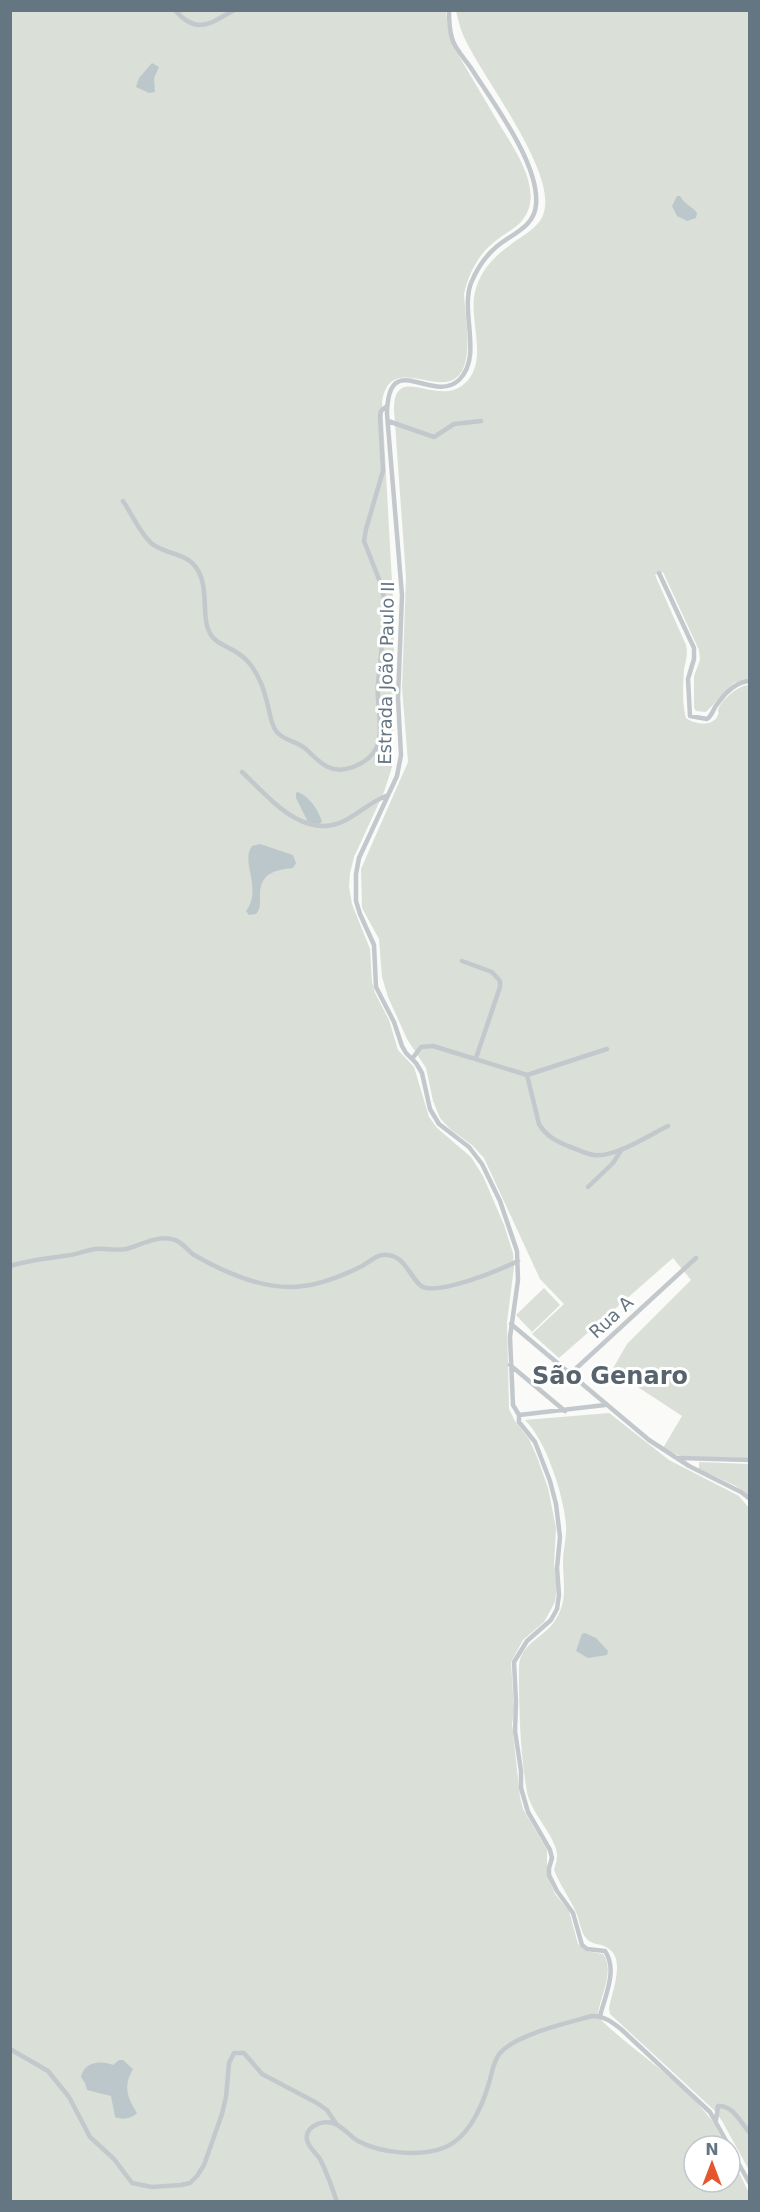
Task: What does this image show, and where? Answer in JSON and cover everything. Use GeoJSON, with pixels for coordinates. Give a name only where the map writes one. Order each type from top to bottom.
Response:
{"type":"FeatureCollection","features":[{"type":"Feature","properties":{"kind":"street"},"geometry":{"type":"LineString","coordinates":[[175,10],[188,22],[201,26],[212,23],[234,10]]}},
{"type":"Feature","properties":{"kind":"street"},"geometry":{"type":"LineString","coordinates":[[123,501],[151,543],[187,559],[198,571],[203,583],[210,634],[217,642],[242,654],[252,666],[263,687],[276,732],[304,747],[327,768],[338,771],[367,761],[374,754],[381,724],[378,686],[384,598],[364,541],[383,471],[381,411],[387,406],[390,389],[397,382],[412,380],[441,387],[454,383],[463,375],[470,352],[468,303],[472,281],[494,249],[522,230],[536,208],[536,188],[524,153],[453,42],[449,10]]}},
{"type":"Feature","properties":{"kind":"street","name":"Estrada João Paulo II"},"geometry":{"type":"LineString","coordinates":[[387,406],[402,595],[398,698],[401,755],[397,776],[359,858],[356,874],[356,901],[374,945],[376,987],[394,1022],[402,1046],[422,1073],[427,1101],[433,1116],[447,1132],[469,1147],[482,1164],[500,1202],[518,1261],[518,1280],[511,1324],[510,1365],[513,1405],[519,1415],[519,1422],[535,1442],[556,1504],[560,1537],[557,1568],[560,1595],[550,1620],[527,1641],[514,1662],[515,1731],[523,1800],[550,1850],[552,1858],[549,1875],[573,1913],[582,1945],[587,1949],[604,1951],[610,1962],[610,1977],[600,2016]]}},
{"type":"Feature","properties":{"kind":"street"},"geometry":{"type":"LineString","coordinates":[[388,421],[434,437],[454,424],[481,422]]}},
{"type":"Feature","properties":{"kind":"street"},"geometry":{"type":"LineString","coordinates":[[659,573],[694,648],[694,659],[688,679],[690,716],[707,719],[711,717],[717,703],[736,684],[750,681]]}},
{"type":"Feature","properties":{"kind":"street"},"geometry":{"type":"LineString","coordinates":[[242,772],[283,810],[314,827],[341,822],[366,805],[388,795]]}},
{"type":"Feature","properties":{"kind":"street"},"geometry":{"type":"LineString","coordinates":[[462,962],[492,972],[500,981],[476,1058]]}},
{"type":"Feature","properties":{"kind":"street"},"geometry":{"type":"LineString","coordinates":[[412,1059],[421,1047],[428,1045],[527,1075],[607,1049]]}},
{"type":"Feature","properties":{"kind":"street"},"geometry":{"type":"LineString","coordinates":[[527,1075],[539,1124],[548,1137],[593,1155],[607,1155],[668,1126]]}},
{"type":"Feature","properties":{"kind":"street"},"geometry":{"type":"LineString","coordinates":[[588,1187],[613,1163],[622,1148]]}},
{"type":"Feature","properties":{"kind":"street"},"geometry":{"type":"LineString","coordinates":[[10,1266],[32,1259],[67,1256],[95,1250],[119,1250],[169,1238],[180,1242],[192,1253],[212,1264],[271,1286],[316,1285],[386,1254],[400,1260],[418,1284],[428,1288],[450,1286],[502,1269],[518,1261]]}},
{"type":"Feature","properties":{"kind":"street","name":"Rua A"},"geometry":{"type":"LineString","coordinates":[[570,1374],[696,1258]]}},
{"type":"Feature","properties":{"kind":"street"},"geometry":{"type":"LineString","coordinates":[[511,1324],[605,1405],[671,1455],[704,1475],[736,1489],[750,1499]]}},
{"type":"Feature","properties":{"kind":"street"},"geometry":{"type":"LineString","coordinates":[[510,1365],[565,1411]]}},
{"type":"Feature","properties":{"kind":"street"},"geometry":{"type":"LineString","coordinates":[[519,1415],[605,1405]]}},
{"type":"Feature","properties":{"kind":"street"},"geometry":{"type":"LineString","coordinates":[[671,1455],[687,1460],[750,1461]]}},
{"type":"Feature","properties":{"kind":"street"},"geometry":{"type":"LineString","coordinates":[[10,2049],[48,2071],[69,2097],[90,2137],[114,2159],[127,2178],[139,2186],[181,2185],[197,2176],[204,2165],[222,2114],[229,2063],[234,2053],[244,2053],[262,2074],[322,2106],[332,2115],[337,2124],[357,2141],[376,2148],[418,2152],[445,2148],[459,2139],[487,2091],[495,2062],[501,2051],[532,2035],[592,2016],[600,2016],[622,2030],[710,2112],[723,2134]]}},
{"type":"Feature","properties":{"kind":"street"},"geometry":{"type":"LineString","coordinates":[[716,2120],[718,2106],[725,2106],[735,2114],[750,2133]]}},
{"type":"Feature","properties":{"kind":"street"},"geometry":{"type":"LineString","coordinates":[[337,2124],[319,2123],[307,2136],[308,2142],[327,2175],[337,2202]]}},
{"type":"Feature","properties":{"kind":"street"},"geometry":{"type":"LineString","coordinates":[[742,2170],[750,2184]]}},
{"type":"Feature","properties":{"kind":"shaded area"},"geometry":{"type":"Polygon","coordinates":[[[11,11],[446,11],[453,46],[518,155],[525,170],[531,199],[528,212],[519,224],[496,240],[483,253],[471,273],[464,294],[467,351],[460,375],[450,381],[437,382],[410,378],[397,379],[388,386],[382,402],[394,618],[393,764],[384,792],[354,857],[349,887],[352,904],[370,949],[375,993],[389,1020],[398,1050],[414,1067],[429,1117],[437,1128],[471,1157],[483,1176],[513,1253],[514,1267],[507,1322],[509,1409],[529,1439],[537,1457],[548,1488],[556,1528],[555,1602],[544,1622],[523,1640],[511,1662],[514,1709],[512,1724],[523,1809],[547,1850],[547,1874],[555,1894],[569,1911],[578,1944],[586,1951],[603,1954],[606,1960],[608,1967],[598,2013],[600,2019],[685,2091],[710,2118],[719,2134],[682,2134],[682,2194],[742,2194],[742,2179],[748,2191],[749,2201],[11,2202],[11,11]]]}},
{"type":"Feature","properties":{"kind":"shaded area"},"geometry":{"type":"Polygon","coordinates":[[[456,11],[749,11],[749,679],[734,683],[706,712],[696,711],[694,708],[694,676],[700,660],[699,650],[663,572],[655,575],[686,645],[683,694],[686,718],[698,723],[711,722],[717,717],[721,703],[728,696],[741,687],[749,685],[749,1458],[682,1457],[663,1448],[682,1416],[612,1370],[627,1344],[691,1280],[673,1258],[559,1358],[532,1334],[564,1304],[540,1279],[484,1158],[440,1118],[433,1101],[426,1068],[407,1039],[388,997],[382,977],[379,939],[362,908],[361,869],[408,762],[402,688],[406,577],[394,410],[396,396],[401,389],[409,387],[453,390],[464,384],[472,375],[477,353],[474,303],[480,278],[497,255],[539,223],[544,212],[545,194],[529,149],[473,54],[459,24],[456,11]]]}},
{"type":"Feature","properties":{"kind":"shaded area"},"geometry":{"type":"Polygon","coordinates":[[[152,63],[159,67],[154,78],[155,92],[149,93],[136,87],[139,78],[152,63]]]}},
{"type":"Feature","properties":{"kind":"shaded area"},"geometry":{"type":"Polygon","coordinates":[[[677,196],[680,196],[697,213],[696,218],[687,221],[677,216],[672,206],[677,196]]]}},
{"type":"Feature","properties":{"kind":"shaded area"},"geometry":{"type":"Polygon","coordinates":[[[298,792],[313,805],[322,822],[318,824],[308,822],[296,798],[298,792]]]}},
{"type":"Feature","properties":{"kind":"shaded area"},"geometry":{"type":"Polygon","coordinates":[[[260,844],[293,855],[296,863],[293,868],[280,870],[266,877],[261,888],[259,910],[256,914],[249,915],[246,911],[251,903],[252,885],[249,852],[252,846],[260,844]]]}},
{"type":"Feature","properties":{"kind":"shaded area"},"geometry":{"type":"Polygon","coordinates":[[[544,1288],[560,1305],[532,1332],[516,1315],[544,1288]]]}},
{"type":"Feature","properties":{"kind":"shaded area"},"geometry":{"type":"Polygon","coordinates":[[[609,1413],[669,1460],[739,1496],[749,1508],[749,2170],[742,2157],[742,2134],[729,2134],[715,2111],[610,2014],[609,2008],[617,1966],[616,1958],[606,1947],[590,1942],[584,1935],[576,1912],[554,1870],[557,1857],[554,1843],[527,1792],[520,1730],[520,1659],[523,1652],[551,1626],[560,1612],[563,1598],[563,1556],[566,1529],[562,1499],[553,1469],[540,1441],[525,1420],[609,1413]]]}},
{"type":"Feature","properties":{"kind":"shaded area"},"geometry":{"type":"Polygon","coordinates":[[[699,1462],[749,1464],[749,1496],[736,1486],[699,1469],[699,1462]]]}},
{"type":"Feature","properties":{"kind":"shaded area"},"geometry":{"type":"Polygon","coordinates":[[[582,1634],[596,1638],[608,1651],[607,1655],[588,1658],[576,1651],[582,1634]]]}},
{"type":"Feature","properties":{"kind":"shaded area"},"geometry":{"type":"Polygon","coordinates":[[[123,2060],[133,2069],[127,2086],[131,2102],[137,2113],[127,2118],[115,2117],[111,2096],[87,2090],[81,2077],[89,2065],[103,2063],[113,2065],[123,2060]]]}},
{"type":"Feature","properties":{"kind":"district","name":"São Genaro"},"geometry":{"type":"Point","coordinates":[610,1376]}}]}
